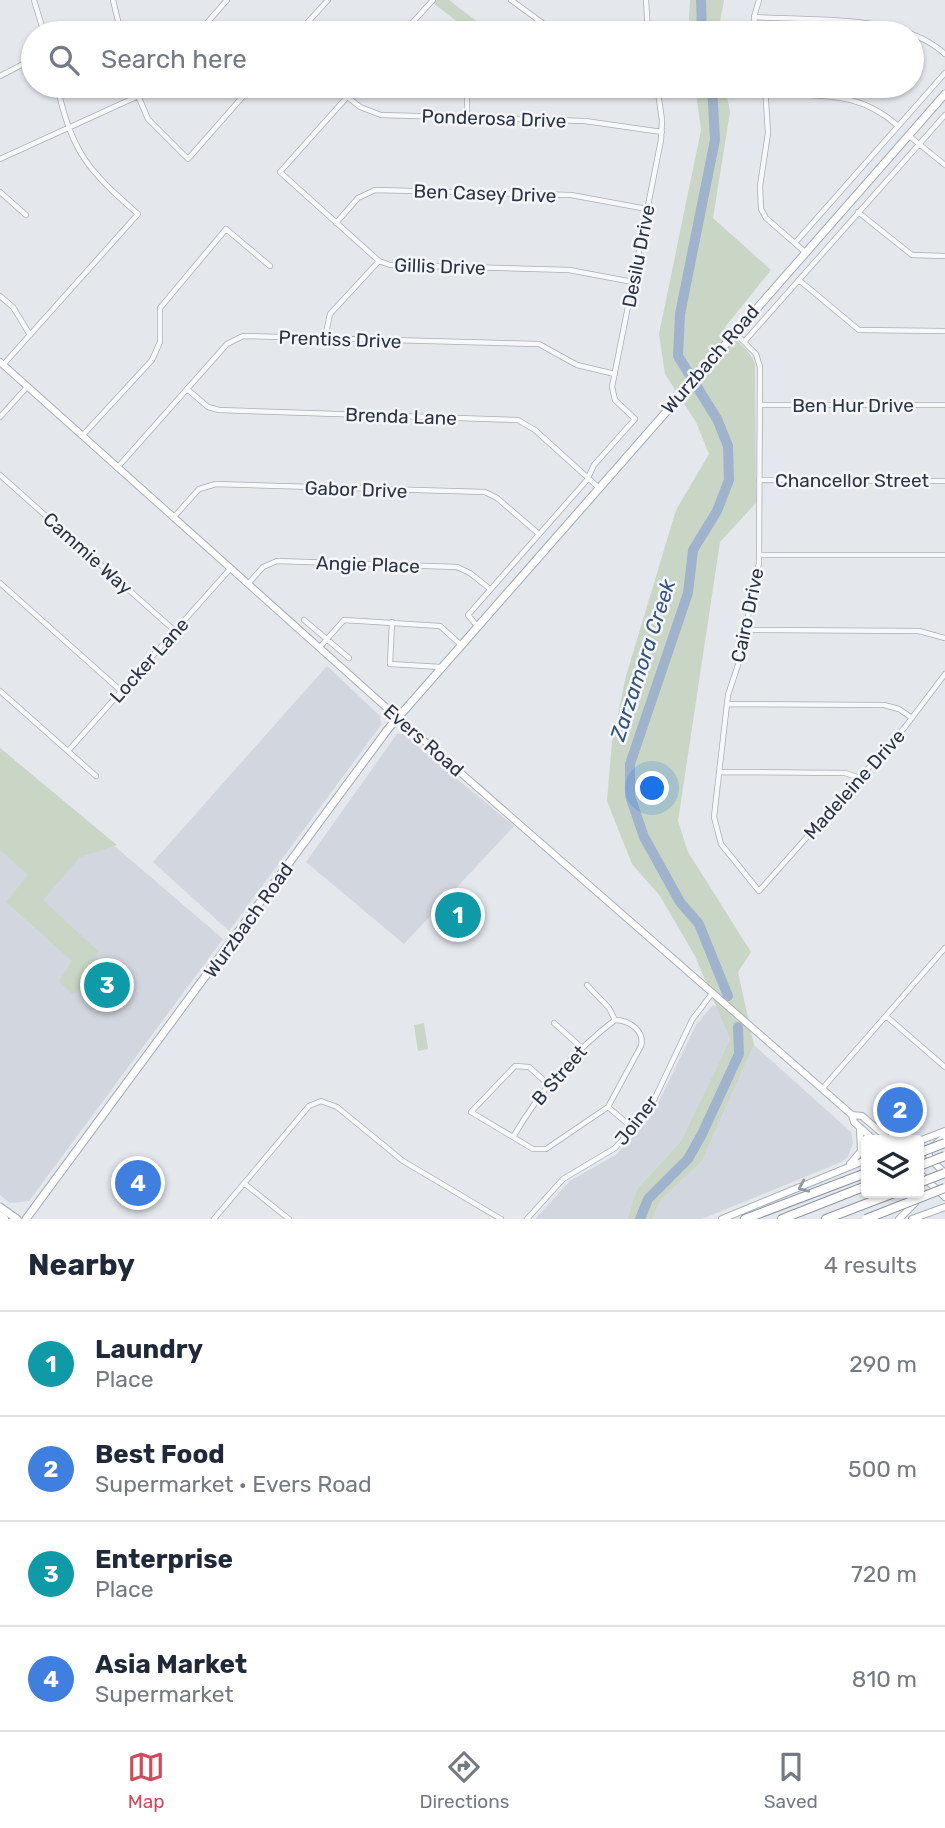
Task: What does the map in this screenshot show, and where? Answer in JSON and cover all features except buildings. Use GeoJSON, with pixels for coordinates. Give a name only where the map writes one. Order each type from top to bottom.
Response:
{"type":"FeatureCollection","features":[{"type":"Feature","properties":{"kind":"highway"},"geometry":{"type":"LineString","coordinates":[[924,1151],[945,1143]]}},
{"type":"Feature","properties":{"kind":"highway"},"geometry":{"type":"LineString","coordinates":[[924,1164],[945,1156]]}},
{"type":"Feature","properties":{"kind":"highway"},"geometry":{"type":"LineString","coordinates":[[924,1181],[945,1173]]}},
{"type":"Feature","properties":{"kind":"highway"},"geometry":{"type":"LineString","coordinates":[[745,1219],[861,1175]]}},
{"type":"Feature","properties":{"kind":"highway"},"geometry":{"type":"LineString","coordinates":[[782,1219],[861,1188]]}},
{"type":"Feature","properties":{"kind":"highway"},"geometry":{"type":"LineString","coordinates":[[866,1219],[945,1188]]}},
{"type":"Feature","properties":{"kind":"highway"},"geometry":{"type":"LineString","coordinates":[[826,1219],[880,1198]]}},
{"type":"Feature","properties":{"kind":"highway"},"geometry":{"type":"LineString","coordinates":[[0,1216],[4,1219]]}},
{"type":"Feature","properties":{"kind":"main road","name":"Wurzbach Road"},"geometry":{"type":"LineString","coordinates":[[26,1219],[398,718],[945,94]]}},
{"type":"Feature","properties":{"kind":"main road","name":"Evers Road"},"geometry":{"type":"LineString","coordinates":[[1,364],[398,718],[852,1115],[860,1129],[868,1135]]}},
{"type":"Feature","properties":{"kind":"main road","name":"Evers Road"},"geometry":{"type":"LineString","coordinates":[[852,1115],[862,1116],[884,1135]]}},
{"type":"Feature","properties":{"kind":"main road"},"geometry":{"type":"LineString","coordinates":[[841,1170],[858,1157],[860,1129]]}},
{"type":"Feature","properties":{"kind":"main road"},"geometry":{"type":"LineString","coordinates":[[924,1140],[945,1134]]}},
{"type":"Feature","properties":{"kind":"main road"},"geometry":{"type":"LineString","coordinates":[[945,1134],[928,1151],[930,1159],[945,1173]]}},
{"type":"Feature","properties":{"kind":"main road"},"geometry":{"type":"LineString","coordinates":[[722,1219],[861,1162]]}},
{"type":"Feature","properties":{"kind":"main road"},"geometry":{"type":"LineString","coordinates":[[841,1170],[861,1166]]}},
{"type":"Feature","properties":{"kind":"main road"},"geometry":{"type":"LineString","coordinates":[[924,1178],[945,1198]]}},
{"type":"Feature","properties":{"kind":"main road"},"geometry":{"type":"LineString","coordinates":[[900,1219],[912,1210],[914,1198]]}},
{"type":"Feature","properties":{"kind":"main road"},"geometry":{"type":"LineString","coordinates":[[0,1207],[18,1219]]}},
{"type":"Feature","properties":{"kind":"main road"},"geometry":{"type":"LineString","coordinates":[[912,1219],[945,1207]]}},
{"type":"Feature","properties":{"kind":"street"},"geometry":{"type":"LineString","coordinates":[[34,0],[40,21]]}},
{"type":"Feature","properties":{"kind":"street"},"geometry":{"type":"LineString","coordinates":[[113,0],[118,21]]}},
{"type":"Feature","properties":{"kind":"street"},"geometry":{"type":"LineString","coordinates":[[209,21],[227,0]]}},
{"type":"Feature","properties":{"kind":"street"},"geometry":{"type":"LineString","coordinates":[[309,21],[328,0]]}},
{"type":"Feature","properties":{"kind":"street"},"geometry":{"type":"LineString","coordinates":[[414,21],[433,0]]}},
{"type":"Feature","properties":{"kind":"street"},"geometry":{"type":"LineString","coordinates":[[511,0],[540,21]]}},
{"type":"Feature","properties":{"kind":"street"},"geometry":{"type":"LineString","coordinates":[[646,0],[647,21]]}},
{"type":"Feature","properties":{"kind":"street"},"geometry":{"type":"LineString","coordinates":[[754,21],[759,0]]}},
{"type":"Feature","properties":{"kind":"street"},"geometry":{"type":"LineString","coordinates":[[754,17],[810,21]]}},
{"type":"Feature","properties":{"kind":"street"},"geometry":{"type":"LineString","coordinates":[[924,38],[945,54]]}},
{"type":"Feature","properties":{"kind":"street"},"geometry":{"type":"LineString","coordinates":[[0,76],[21,66]]}},
{"type":"Feature","properties":{"kind":"street"},"geometry":{"type":"LineString","coordinates":[[924,96],[945,73]]}},
{"type":"Feature","properties":{"kind":"street"},"geometry":{"type":"LineString","coordinates":[[1,364],[138,214],[88,167],[67,126],[60,98]]}},
{"type":"Feature","properties":{"kind":"street"},"geometry":{"type":"LineString","coordinates":[[0,159],[67,126],[134,98]]}},
{"type":"Feature","properties":{"kind":"street"},"geometry":{"type":"LineString","coordinates":[[137,98],[148,119],[188,159],[241,98]]}},
{"type":"Feature","properties":{"kind":"street","name":"Gillis Drive"},"geometry":{"type":"LineString","coordinates":[[346,98],[280,173],[379,261],[390,265],[569,270],[633,282]]}},
{"type":"Feature","properties":{"kind":"street","name":"Ponderosa Drive"},"geometry":{"type":"LineString","coordinates":[[348,98],[360,107],[381,115],[585,121],[662,132]]}},
{"type":"Feature","properties":{"kind":"street"},"geometry":{"type":"LineString","coordinates":[[467,98],[467,117]]}},
{"type":"Feature","properties":{"kind":"street","name":"Desilu Drive"},"geometry":{"type":"LineString","coordinates":[[635,419],[615,400],[612,387],[662,132],[658,98]]}},
{"type":"Feature","properties":{"kind":"street"},"geometry":{"type":"LineString","coordinates":[[766,98],[768,143],[760,202],[766,218],[805,252]]}},
{"type":"Feature","properties":{"kind":"street"},"geometry":{"type":"LineString","coordinates":[[833,98],[860,100],[883,111],[898,125]]}},
{"type":"Feature","properties":{"kind":"street"},"geometry":{"type":"LineString","coordinates":[[795,243],[922,98]]}},
{"type":"Feature","properties":{"kind":"street"},"geometry":{"type":"LineString","coordinates":[[744,342],[945,115]]}},
{"type":"Feature","properties":{"kind":"street"},"geometry":{"type":"LineString","coordinates":[[908,135],[945,165]]}},
{"type":"Feature","properties":{"kind":"street","name":"Ben Casey Drive"},"geometry":{"type":"LineString","coordinates":[[336,223],[358,198],[375,190],[571,195],[647,209]]}},
{"type":"Feature","properties":{"kind":"street"},"geometry":{"type":"LineString","coordinates":[[0,192],[26,215]]}},
{"type":"Feature","properties":{"kind":"street"},"geometry":{"type":"LineString","coordinates":[[859,212],[912,255],[945,256]]}},
{"type":"Feature","properties":{"kind":"street"},"geometry":{"type":"LineString","coordinates":[[81,437],[152,360],[160,342],[160,308],[226,229],[270,266]]}},
{"type":"Feature","properties":{"kind":"street"},"geometry":{"type":"LineString","coordinates":[[325,338],[330,314],[379,261]]}},
{"type":"Feature","properties":{"kind":"street"},"geometry":{"type":"LineString","coordinates":[[799,280],[859,330],[945,331]]}},
{"type":"Feature","properties":{"kind":"street"},"geometry":{"type":"LineString","coordinates":[[0,296],[13,307],[30,335]]}},
{"type":"Feature","properties":{"kind":"street","name":"Cairo Drive"},"geometry":{"type":"LineString","coordinates":[[734,332],[758,359],[759,555],[745,631],[727,704],[714,817],[716,834],[759,891]]}},
{"type":"Feature","properties":{"kind":"street","name":"Prentiss Drive"},"geometry":{"type":"LineString","coordinates":[[116,469],[236,338],[539,344],[583,367],[615,374]]}},
{"type":"Feature","properties":{"kind":"street"},"geometry":{"type":"LineString","coordinates":[[0,417],[27,387]]}},
{"type":"Feature","properties":{"kind":"street","name":"Brenda Lane"},"geometry":{"type":"LineString","coordinates":[[187,389],[208,407],[219,410],[518,420],[534,430],[598,487]]}},
{"type":"Feature","properties":{"kind":"street","name":"Ben Hur Drive"},"geometry":{"type":"LineString","coordinates":[[760,405],[945,405]]}},
{"type":"Feature","properties":{"kind":"street","name":"Wurzbach Road"},"geometry":{"type":"LineString","coordinates":[[477,626],[468,615],[635,419]]}},
{"type":"Feature","properties":{"kind":"street","name":"Cammie Way"},"geometry":{"type":"LineString","coordinates":[[0,475],[175,631]]}},
{"type":"Feature","properties":{"kind":"street","name":"Chancellor Street"},"geometry":{"type":"LineString","coordinates":[[760,480],[945,481]]}},
{"type":"Feature","properties":{"kind":"street","name":"Gabor Drive"},"geometry":{"type":"LineString","coordinates":[[172,518],[200,489],[216,484],[485,492],[498,498],[539,534]]}},
{"type":"Feature","properties":{"kind":"street"},"geometry":{"type":"LineString","coordinates":[[759,555],[945,555]]}},
{"type":"Feature","properties":{"kind":"street","name":"Angie Place"},"geometry":{"type":"LineString","coordinates":[[248,584],[263,567],[277,561],[457,568],[470,573],[490,589]]}},
{"type":"Feature","properties":{"kind":"street","name":"Locker Lane"},"geometry":{"type":"LineString","coordinates":[[68,751],[230,569]]}},
{"type":"Feature","properties":{"kind":"street"},"geometry":{"type":"LineString","coordinates":[[0,583],[121,691]]}},
{"type":"Feature","properties":{"kind":"street"},"geometry":{"type":"LineString","coordinates":[[304,620],[349,658]]}},
{"type":"Feature","properties":{"kind":"street"},"geometry":{"type":"LineString","coordinates":[[319,648],[344,620],[440,626],[461,645]]}},
{"type":"Feature","properties":{"kind":"street"},"geometry":{"type":"LineString","coordinates":[[393,622],[390,664],[441,667]]}},
{"type":"Feature","properties":{"kind":"street"},"geometry":{"type":"LineString","coordinates":[[745,631],[919,631],[945,638]]}},
{"type":"Feature","properties":{"kind":"street","name":"Madeleine Drive"},"geometry":{"type":"LineString","coordinates":[[759,891],[912,718],[945,674]]}},
{"type":"Feature","properties":{"kind":"street"},"geometry":{"type":"LineString","coordinates":[[0,691],[96,776]]}},
{"type":"Feature","properties":{"kind":"street"},"geometry":{"type":"LineString","coordinates":[[727,704],[884,705],[899,709],[912,718]]}},
{"type":"Feature","properties":{"kind":"street"},"geometry":{"type":"LineString","coordinates":[[719,772],[845,773],[860,778]]}},
{"type":"Feature","properties":{"kind":"street"},"geometry":{"type":"LineString","coordinates":[[822,1089],[945,948]]}},
{"type":"Feature","properties":{"kind":"street"},"geometry":{"type":"LineString","coordinates":[[550,1085],[529,1068],[515,1066],[504,1074],[471,1112],[533,1149],[546,1149],[608,1107],[643,1040],[639,1031],[627,1022],[615,1020],[609,1008],[587,985]]}},
{"type":"Feature","properties":{"kind":"street","name":"Joiner"},"geometry":{"type":"LineString","coordinates":[[527,1219],[563,1179],[607,1154],[634,1129],[653,1102],[692,1020],[713,992]]}},
{"type":"Feature","properties":{"kind":"street"},"geometry":{"type":"LineString","coordinates":[[886,1016],[945,1067]]}},
{"type":"Feature","properties":{"kind":"street","name":"B Street"},"geometry":{"type":"LineString","coordinates":[[513,1138],[529,1109],[582,1048],[615,1020]]}},
{"type":"Feature","properties":{"kind":"street"},"geometry":{"type":"LineString","coordinates":[[554,1023],[582,1048]]}},
{"type":"Feature","properties":{"kind":"street"},"geometry":{"type":"LineString","coordinates":[[214,1219],[309,1106],[321,1101],[337,1107],[403,1161],[501,1219]]}},
{"type":"Feature","properties":{"kind":"street"},"geometry":{"type":"LineString","coordinates":[[608,1107],[634,1129]]}},
{"type":"Feature","properties":{"kind":"street"},"geometry":{"type":"LineString","coordinates":[[245,1184],[289,1219]]}},
{"type":"Feature","properties":{"kind":"shaded area"},"geometry":{"type":"Polygon","coordinates":[[[327,666],[380,716],[381,725],[229,931],[153,862],[327,666]]]}},
{"type":"Feature","properties":{"kind":"shaded area"},"geometry":{"type":"Polygon","coordinates":[[[397,734],[403,734],[514,826],[404,944],[306,862],[397,734]]]}},
{"type":"Feature","properties":{"kind":"shaded area"},"geometry":{"type":"Polygon","coordinates":[[[0,748],[223,939],[29,1201],[10,1203],[0,1195],[0,748]]]}},
{"type":"Feature","properties":{"kind":"shaded area"},"geometry":{"type":"Polygon","coordinates":[[[713,1005],[717,1008],[730,1041],[681,1141],[637,1189],[627,1219],[535,1219],[570,1181],[617,1154],[653,1114],[696,1025],[713,1005]]]}},
{"type":"Feature","properties":{"kind":"shaded area"},"geometry":{"type":"Polygon","coordinates":[[[754,1045],[851,1132],[853,1143],[848,1157],[702,1219],[652,1219],[661,1200],[702,1161],[754,1045]]]}},
{"type":"Feature","properties":{"kind":"green space"},"geometry":{"type":"Polygon","coordinates":[[[429,0],[449,0],[476,21],[456,21],[429,0]]]}},
{"type":"Feature","properties":{"kind":"green space"},"geometry":{"type":"Polygon","coordinates":[[[690,0],[724,0],[720,21],[689,21],[690,0]]]}},
{"type":"Feature","properties":{"kind":"green space"},"geometry":{"type":"Polygon","coordinates":[[[697,98],[727,98],[730,112],[713,218],[771,270],[725,327],[750,354],[755,364],[756,503],[720,542],[678,821],[688,852],[751,952],[738,972],[754,1045],[702,1161],[661,1200],[652,1219],[627,1219],[637,1189],[681,1141],[730,1040],[695,956],[660,896],[632,864],[607,801],[612,742],[626,676],[676,510],[709,454],[696,422],[665,374],[659,334],[701,130],[697,98]]]}},
{"type":"Feature","properties":{"kind":"green space"},"geometry":{"type":"Polygon","coordinates":[[[0,748],[117,845],[80,857],[43,900],[98,951],[82,991],[72,994],[59,981],[72,961],[6,902],[28,875],[0,850],[0,748]]]}},
{"type":"Feature","properties":{"kind":"green space"},"geometry":{"type":"Polygon","coordinates":[[[424,1023],[428,1049],[418,1051],[414,1025],[424,1023]]]}},
{"type":"Feature","properties":{"kind":"waterway","name":"Zarzamora Creek"},"geometry":{"type":"LineString","coordinates":[[701,0],[702,21]]}},
{"type":"Feature","properties":{"kind":"waterway","name":"Zarzamora Creek"},"geometry":{"type":"LineString","coordinates":[[713,98],[715,140],[680,314],[678,356],[717,419],[728,446],[729,480],[717,511],[693,550],[688,593],[630,764],[630,796],[644,837],[680,902],[699,924],[728,996]]}},
{"type":"Feature","properties":{"kind":"waterway","name":"Zarzamora Creek"},"geometry":{"type":"LineString","coordinates":[[640,1219],[648,1199],[688,1159],[702,1134],[739,1054],[738,1027]]}},
{"type":"Feature","properties":{"kind":"place","name":"Laundry"},"geometry":{"type":"Point","coordinates":[458,915]}},
{"type":"Feature","properties":{"kind":"place","name":"Enterprise"},"geometry":{"type":"Point","coordinates":[107,985]}},
{"type":"Feature","properties":{"kind":"place","name":"Best Food"},"geometry":{"type":"Point","coordinates":[900,1110]}},
{"type":"Feature","properties":{"kind":"place","name":"Asia Market"},"geometry":{"type":"Point","coordinates":[138,1183]}}]}
